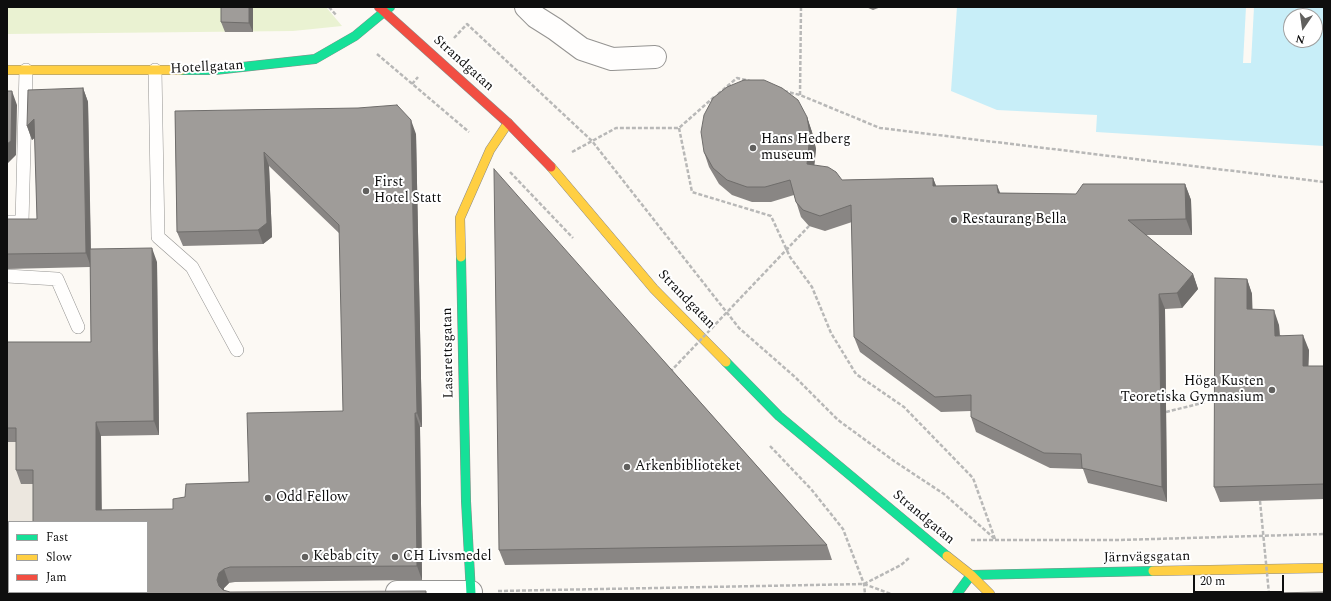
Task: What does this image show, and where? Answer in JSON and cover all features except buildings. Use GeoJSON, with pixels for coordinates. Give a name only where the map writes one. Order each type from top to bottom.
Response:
{"type":"FeatureCollection","features":[{"type":"Feature","properties":{"kind":"street"},"geometry":{"type":"LineString","coordinates":[[526,7],[536,17],[582,49],[612,59],[655,57]]}},
{"type":"Feature","properties":{"kind":"street","name":"Hotellgatan"},"geometry":{"type":"LineString","coordinates":[[7,70],[214,70],[315,59],[355,36],[385,9]]}},
{"type":"Feature","properties":{"kind":"street","name":"Strandgatan"},"geometry":{"type":"LineString","coordinates":[[385,9],[435,58],[508,123],[549,165],[654,288],[779,416],[928,541],[971,575],[990,594]]}},
{"type":"Feature","properties":{"kind":"street","name":"Lasarettsgatan"},"geometry":{"type":"LineString","coordinates":[[471,593],[466,501],[460,218],[490,150],[508,123]]}},
{"type":"Feature","properties":{"kind":"street","name":"Järnvägsgatan"},"geometry":{"type":"LineString","coordinates":[[971,575],[1324,568]]}},
{"type":"Feature","properties":{"kind":"street"},"geometry":{"type":"LineString","coordinates":[[957,594],[971,575]]}},
{"type":"Feature","properties":{"kind":"street"},"geometry":{"type":"LineString","coordinates":[[375,592],[471,593]]}},
{"type":"Feature","properties":{"kind":"lane"},"geometry":{"type":"LineString","coordinates":[[7,222],[22,222],[26,70]]}},
{"type":"Feature","properties":{"kind":"lane"},"geometry":{"type":"LineString","coordinates":[[155,70],[158,237],[192,267],[237,350]]}},
{"type":"Feature","properties":{"kind":"lane"},"geometry":{"type":"LineString","coordinates":[[7,276],[57,279],[78,327]]}},
{"type":"Feature","properties":{"kind":"path"},"geometry":{"type":"LineString","coordinates":[[329,7],[355,36],[490,150],[529,192],[549,165],[616,128],[679,128],[737,78],[751,82]]}},
{"type":"Feature","properties":{"kind":"path"},"geometry":{"type":"LineString","coordinates":[[800,95],[801,7]]}},
{"type":"Feature","properties":{"kind":"path"},"geometry":{"type":"LineString","coordinates":[[412,84],[467,24],[592,141],[739,328],[795,377],[838,420],[894,461],[944,494],[995,539],[1120,540],[1324,534]]}},
{"type":"Feature","properties":{"kind":"path"},"geometry":{"type":"LineString","coordinates":[[779,89],[800,95],[880,128],[1324,182]]}},
{"type":"Feature","properties":{"kind":"path"},"geometry":{"type":"LineString","coordinates":[[679,128],[692,192],[771,216],[790,257],[812,287],[831,333],[856,374],[904,407],[973,478],[995,539]]}},
{"type":"Feature","properties":{"kind":"path"},"geometry":{"type":"LineString","coordinates":[[667,374],[809,226]]}},
{"type":"Feature","properties":{"kind":"path"},"geometry":{"type":"LineString","coordinates":[[1166,412],[1220,398]]}},
{"type":"Feature","properties":{"kind":"path"},"geometry":{"type":"LineString","coordinates":[[1260,501],[1269,594]]}},
{"type":"Feature","properties":{"kind":"path"},"geometry":{"type":"LineString","coordinates":[[471,593],[864,584],[891,594]]}},
{"type":"Feature","properties":{"kind":"path"},"geometry":{"type":"LineString","coordinates":[[864,584],[865,594]]}},
{"type":"Feature","properties":{"kind":"green space"},"geometry":{"type":"Polygon","coordinates":[[[7,7],[326,7],[342,26],[293,31],[7,34],[7,7]]]}},
{"type":"Feature","properties":{"kind":"shaded area"},"geometry":{"type":"Polygon","coordinates":[[[7,442],[21,442],[38,484],[38,521],[8,521],[8,593],[38,594],[7,594],[7,442]]]}},
{"type":"Feature","properties":{"kind":"water"},"geometry":{"type":"Polygon","coordinates":[[[957,7],[1324,7],[1324,146],[1096,132],[1097,115],[997,110],[951,91],[957,7]]]}},
{"type":"Feature","properties":{"kind":"pier"},"geometry":{"type":"Polygon","coordinates":[[[1246,7],[1254,7],[1251,63],[1243,63],[1246,7]]]}},
{"type":"Feature","properties":{"kind":"traffic: fast"},"geometry":{"type":"LineString","coordinates":[[181,70],[215,70],[315,59],[355,36],[390,7]]}},
{"type":"Feature","properties":{"kind":"traffic: fast"},"geometry":{"type":"LineString","coordinates":[[461,257],[466,501],[471,594]]}},
{"type":"Feature","properties":{"kind":"traffic: fast"},"geometry":{"type":"LineString","coordinates":[[726,362],[779,416],[947,556]]}},
{"type":"Feature","properties":{"kind":"traffic: fast"},"geometry":{"type":"LineString","coordinates":[[957,594],[971,575],[1153,571]]}},
{"type":"Feature","properties":{"kind":"traffic: slow"},"geometry":{"type":"LineString","coordinates":[[7,70],[181,70]]}},
{"type":"Feature","properties":{"kind":"traffic: slow"},"geometry":{"type":"LineString","coordinates":[[461,257],[460,218],[490,150],[508,123]]}},
{"type":"Feature","properties":{"kind":"traffic: slow"},"geometry":{"type":"LineString","coordinates":[[551,167],[654,289],[726,362]]}},
{"type":"Feature","properties":{"kind":"traffic: slow"},"geometry":{"type":"LineString","coordinates":[[947,556],[971,575],[990,594]]}},
{"type":"Feature","properties":{"kind":"traffic: slow"},"geometry":{"type":"LineString","coordinates":[[1153,571],[1324,568]]}},
{"type":"Feature","properties":{"kind":"traffic: jam"},"geometry":{"type":"LineString","coordinates":[[379,7],[508,123],[551,167]]}},
{"type":"Feature","properties":{"kind":"place","name":"Hans Hedberg museum"},"geometry":{"type":"Point","coordinates":[753,148]}},
{"type":"Feature","properties":{"kind":"place","name":"First Hotel Statt"},"geometry":{"type":"Point","coordinates":[366,191]}},
{"type":"Feature","properties":{"kind":"place","name":"Restaurang Bella"},"geometry":{"type":"Point","coordinates":[954,220]}},
{"type":"Feature","properties":{"kind":"place","name":"Höga Kusten Teoretiska Gymnasium"},"geometry":{"type":"Point","coordinates":[1272,390]}},
{"type":"Feature","properties":{"kind":"place","name":"Arkenbiblioteket"},"geometry":{"type":"Point","coordinates":[627,467]}},
{"type":"Feature","properties":{"kind":"place","name":"Odd Fellow"},"geometry":{"type":"Point","coordinates":[268,498]}},
{"type":"Feature","properties":{"kind":"place","name":"Kebab city"},"geometry":{"type":"Point","coordinates":[305,557]}},
{"type":"Feature","properties":{"kind":"place","name":"CH Livsmedel"},"geometry":{"type":"Point","coordinates":[395,557]}}]}
